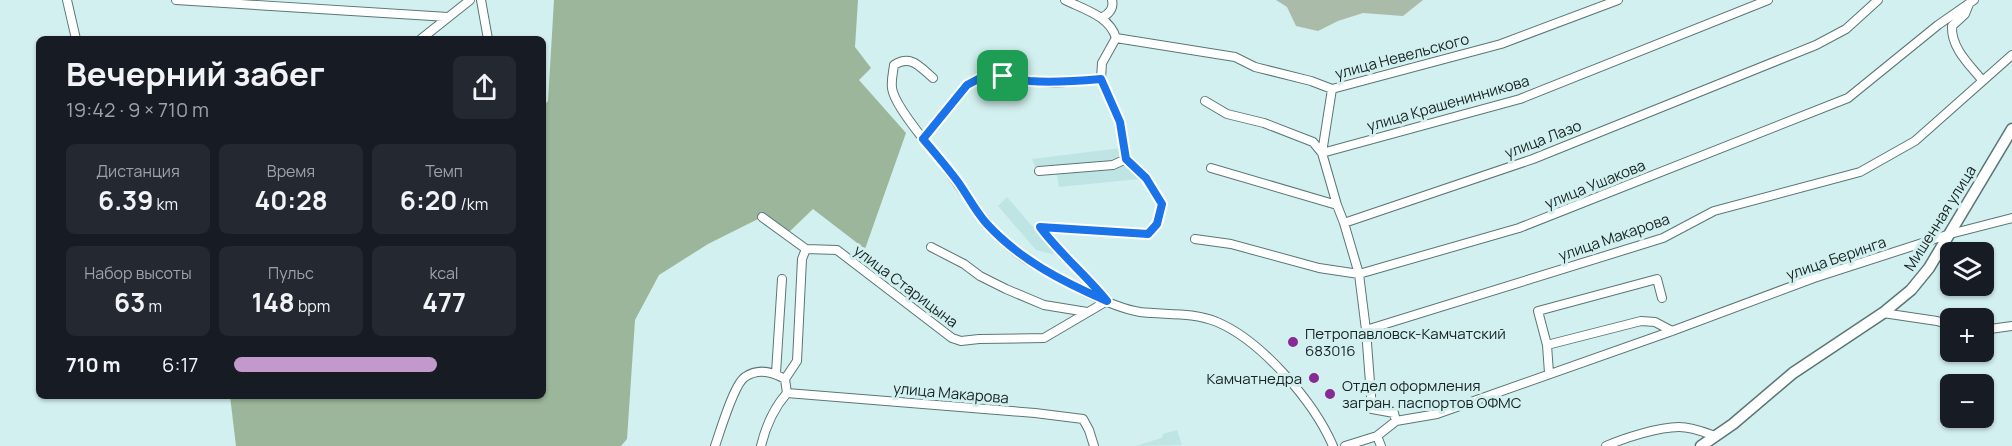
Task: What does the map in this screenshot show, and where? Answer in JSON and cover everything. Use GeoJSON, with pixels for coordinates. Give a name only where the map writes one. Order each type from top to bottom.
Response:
{"type":"FeatureCollection","features":[{"type":"Feature","properties":{"kind":"main road","name":"Мишенная улица"},"geometry":{"type":"LineString","coordinates":[[1701,446],[1733,424],[1792,374],[1901,299],[1920,279],[1950,234],[2012,129]]}},
{"type":"Feature","properties":{"kind":"street"},"geometry":{"type":"LineString","coordinates":[[67,0],[75,36]]}},
{"type":"Feature","properties":{"kind":"street"},"geometry":{"type":"LineString","coordinates":[[176,0],[447,17]]}},
{"type":"Feature","properties":{"kind":"street"},"geometry":{"type":"LineString","coordinates":[[425,36],[470,0]]}},
{"type":"Feature","properties":{"kind":"street"},"geometry":{"type":"LineString","coordinates":[[481,0],[487,36]]}},
{"type":"Feature","properties":{"kind":"street"},"geometry":{"type":"LineString","coordinates":[[1065,0],[1101,18],[1113,29],[1116,38],[1102,63],[1101,79],[1120,122],[1126,159],[1146,178],[1162,204],[1157,224],[1148,234],[1040,227],[1054,246],[1086,276],[1107,301]]}},
{"type":"Feature","properties":{"kind":"street"},"geometry":{"type":"LineString","coordinates":[[1101,18],[1108,15],[1113,7],[1112,0]]}},
{"type":"Feature","properties":{"kind":"street","name":"улица Невельского"},"geometry":{"type":"LineString","coordinates":[[1116,38],[1235,57],[1255,67],[1311,81],[1332,89],[1501,44],[1618,0]]}},
{"type":"Feature","properties":{"kind":"street","name":"улица Крашенинникова"},"geometry":{"type":"LineString","coordinates":[[1322,153],[1520,99],[1768,0]]}},
{"type":"Feature","properties":{"kind":"street","name":"улица Лазо"},"geometry":{"type":"LineString","coordinates":[[1344,223],[1533,159],[1816,45],[1846,29],[1878,0]]}},
{"type":"Feature","properties":{"kind":"street","name":"улица Ушакова"},"geometry":{"type":"LineString","coordinates":[[1972,1],[1965,14],[1952,26],[1952,35],[1955,46],[1982,80]]}},
{"type":"Feature","properties":{"kind":"street","name":"улица Ушакова"},"geometry":{"type":"LineString","coordinates":[[1195,239],[1231,244],[1319,268],[1359,274],[1528,225],[1848,98],[1938,25],[1972,1]]}},
{"type":"Feature","properties":{"kind":"street","name":"улица Макарова"},"geometry":{"type":"LineString","coordinates":[[1366,330],[1663,238],[1714,211],[1860,172],[1915,141],[2012,55]]}},
{"type":"Feature","properties":{"kind":"street"},"geometry":{"type":"LineString","coordinates":[[933,78],[910,60],[902,60],[894,65],[892,91],[904,113],[956,180],[985,223],[1006,243],[1038,266],[1076,288],[1107,301],[1138,312],[1190,315],[1216,321],[1235,332],[1271,359],[1307,403],[1331,445]]}},
{"type":"Feature","properties":{"kind":"street"},"geometry":{"type":"LineString","coordinates":[[923,139],[967,85],[984,76],[1054,82],[1101,79]]}},
{"type":"Feature","properties":{"kind":"street"},"geometry":{"type":"LineString","coordinates":[[1332,89],[1322,153],[1359,274],[1372,409],[1394,413],[1396,421]]}},
{"type":"Feature","properties":{"kind":"street"},"geometry":{"type":"LineString","coordinates":[[1205,101],[1227,114],[1264,123],[1312,142],[1322,153]]}},
{"type":"Feature","properties":{"kind":"street"},"geometry":{"type":"LineString","coordinates":[[1039,171],[1113,165],[1126,159]]}},
{"type":"Feature","properties":{"kind":"street"},"geometry":{"type":"LineString","coordinates":[[1211,168],[1337,205]]}},
{"type":"Feature","properties":{"kind":"street"},"geometry":{"type":"LineString","coordinates":[[762,217],[806,249],[802,260],[797,361],[795,368],[785,379]]}},
{"type":"Feature","properties":{"kind":"street","name":"улица Беринга"},"geometry":{"type":"LineString","coordinates":[[1345,446],[1377,436],[1396,421],[1437,414],[1810,280],[1950,234],[2012,218]]}},
{"type":"Feature","properties":{"kind":"street"},"geometry":{"type":"LineString","coordinates":[[931,247],[964,264],[980,276],[1044,305],[1087,312]]}},
{"type":"Feature","properties":{"kind":"street","name":"улица Старицына"},"geometry":{"type":"LineString","coordinates":[[806,249],[837,250],[952,338],[961,341],[1044,338],[1107,301]]}},
{"type":"Feature","properties":{"kind":"street"},"geometry":{"type":"LineString","coordinates":[[776,373],[782,279]]}},
{"type":"Feature","properties":{"kind":"street"},"geometry":{"type":"LineString","coordinates":[[1550,373],[1547,345],[1538,311],[1657,279],[1662,298]]}},
{"type":"Feature","properties":{"kind":"street"},"geometry":{"type":"LineString","coordinates":[[1883,313],[1940,322]]}},
{"type":"Feature","properties":{"kind":"street"},"geometry":{"type":"LineString","coordinates":[[1547,345],[1641,321],[1655,322],[1672,331]]}},
{"type":"Feature","properties":{"kind":"street"},"geometry":{"type":"LineString","coordinates":[[1994,328],[2012,326]]}},
{"type":"Feature","properties":{"kind":"street"},"geometry":{"type":"LineString","coordinates":[[715,446],[737,387],[744,377],[762,371],[776,373],[785,379],[787,393],[777,405],[767,424],[761,446]]}},
{"type":"Feature","properties":{"kind":"street","name":"улица Макарова"},"geometry":{"type":"LineString","coordinates":[[787,393],[1083,419],[1094,446]]}},
{"type":"Feature","properties":{"kind":"street"},"geometry":{"type":"LineString","coordinates":[[1606,446],[1622,439],[1678,427],[1701,430],[1715,436]]}},
{"type":"Feature","properties":{"kind":"street"},"geometry":{"type":"LineString","coordinates":[[1377,436],[1381,446]]}},
{"type":"Feature","properties":{"kind":"shaded area"},"geometry":{"type":"Polygon","coordinates":[[[1121,148],[1123,158],[1112,163],[1036,169],[1032,159],[1121,148]]]}},
{"type":"Feature","properties":{"kind":"shaded area"},"geometry":{"type":"Polygon","coordinates":[[[1124,164],[1139,179],[1059,187],[1057,175],[1124,164]]]}},
{"type":"Feature","properties":{"kind":"shaded area"},"geometry":{"type":"Polygon","coordinates":[[[1007,197],[1057,255],[1036,250],[998,206],[1007,197]]]}},
{"type":"Feature","properties":{"kind":"shaded area"},"geometry":{"type":"Polygon","coordinates":[[[1177,430],[1182,445],[1135,446],[1162,438],[1163,434],[1177,430]]]}},
{"type":"Feature","properties":{"kind":"green space"},"geometry":{"type":"Polygon","coordinates":[[[554,0],[858,0],[855,47],[871,68],[859,80],[906,133],[865,249],[813,209],[786,235],[762,217],[708,244],[659,275],[635,320],[627,439],[621,446],[236,446],[230,399],[546,399],[546,103],[548,101],[554,0]]]}},
{"type":"Feature","properties":{"kind":"green space"},"geometry":{"type":"Polygon","coordinates":[[[1276,0],[1423,0],[1403,16],[1363,13],[1338,21],[1318,31],[1296,26],[1287,7],[1276,0]]]}},
{"type":"Feature","properties":{"kind":"place","name":"Петропавловск-Камчатский 683016"},"geometry":{"type":"Point","coordinates":[1293,342]}},
{"type":"Feature","properties":{"kind":"place","name":"Камчатнедра"},"geometry":{"type":"Point","coordinates":[1314,378]}},
{"type":"Feature","properties":{"kind":"place","name":"Отдел оформления загран. паспортов ОФМС"},"geometry":{"type":"Point","coordinates":[1330,394]}},
{"type":"Feature","properties":{"kind":"route"},"geometry":{"type":"LineString","coordinates":[[984,76],[1003,76],[1029,81],[1054,82],[1101,79],[1120,122],[1126,159],[1146,178],[1162,204],[1157,224],[1148,234],[1040,227],[1054,246],[1086,276],[1107,301],[1076,288],[1028,261],[1006,243],[985,223],[956,180],[923,139],[967,85],[984,76]]}}]}
